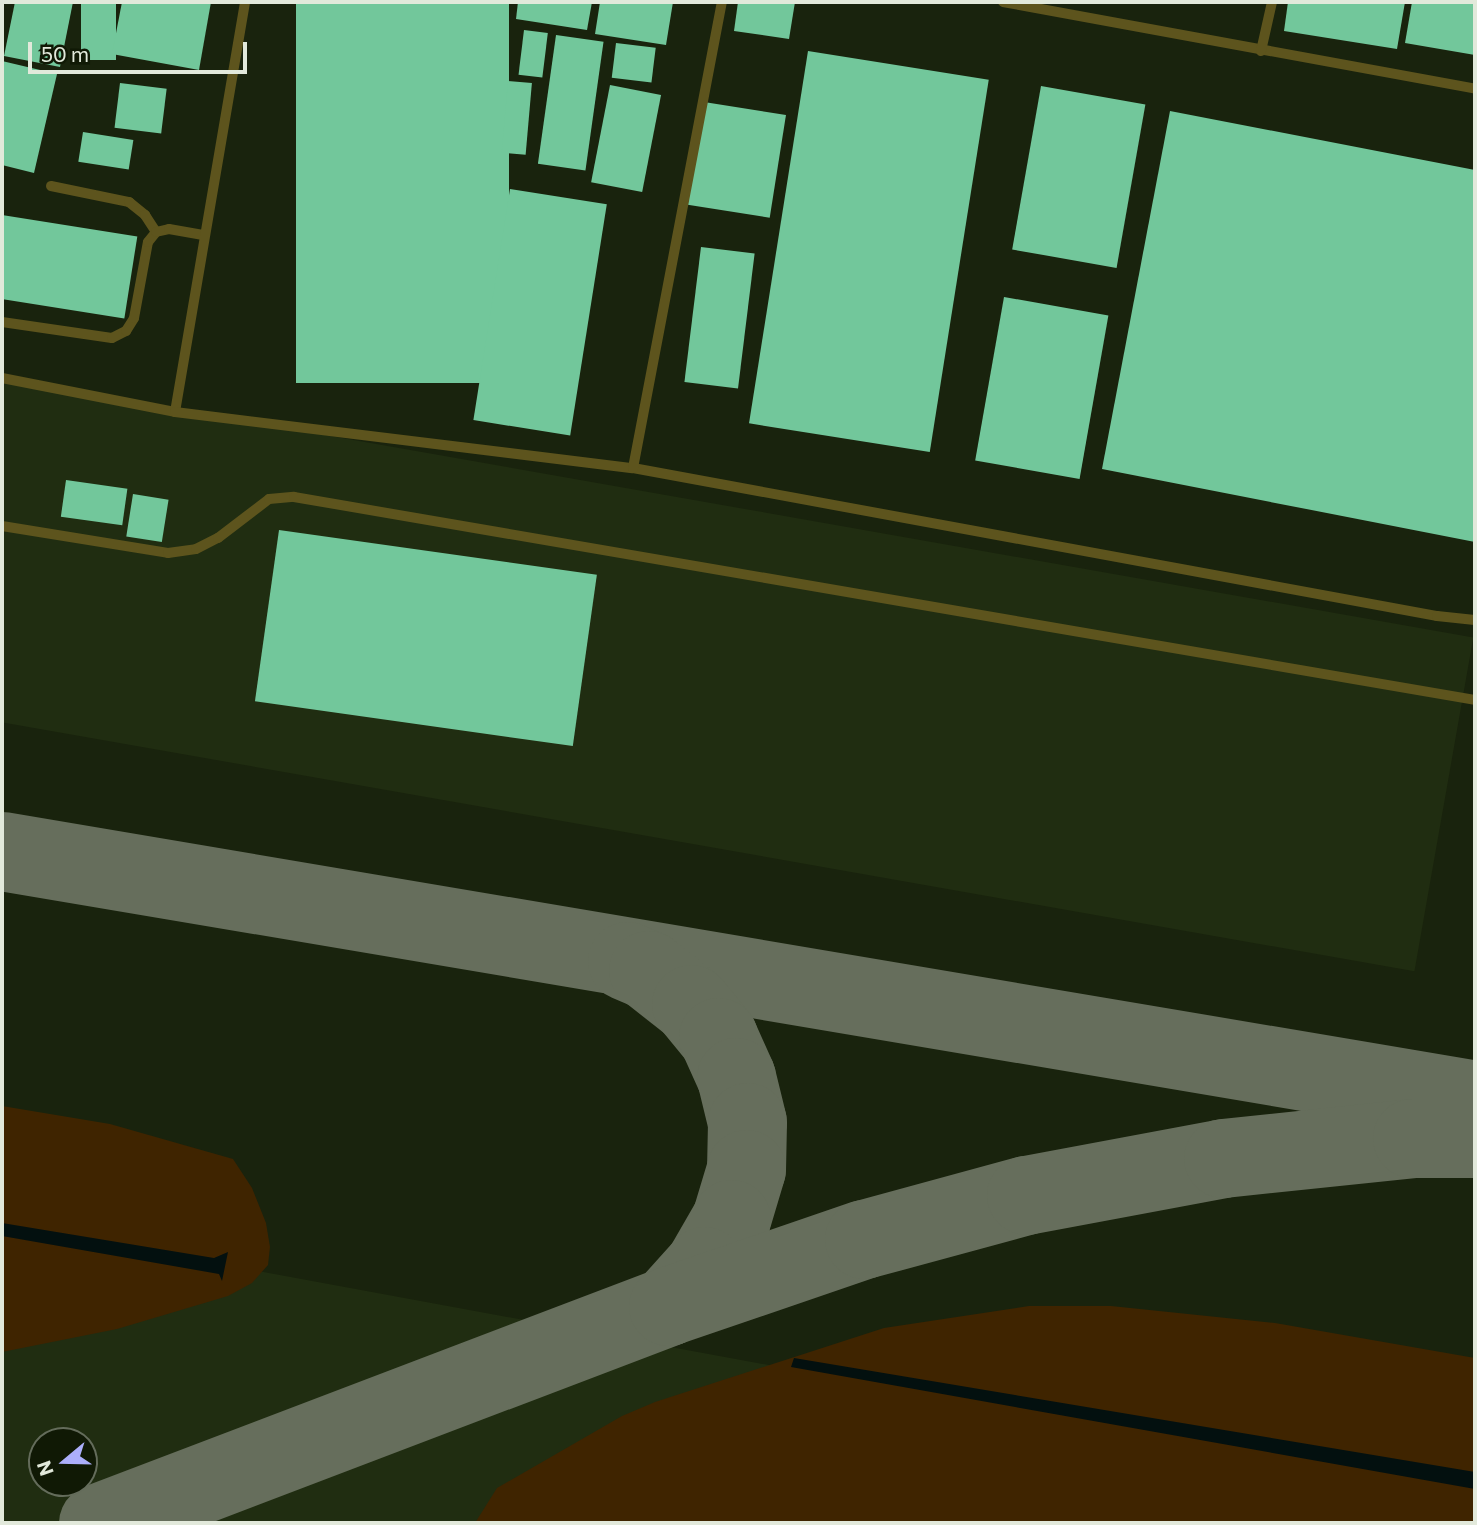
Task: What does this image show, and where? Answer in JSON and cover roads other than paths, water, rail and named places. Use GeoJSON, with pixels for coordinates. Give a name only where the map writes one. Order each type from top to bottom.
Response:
{"type":"FeatureCollection","features":[{"type":"Feature","properties":{"kind":"lane"},"geometry":{"type":"LineString","coordinates":[[175,412],[245,2]]}},
{"type":"Feature","properties":{"kind":"lane"},"geometry":{"type":"LineString","coordinates":[[633,468],[722,2]]}},
{"type":"Feature","properties":{"kind":"lane"},"geometry":{"type":"LineString","coordinates":[[1003,2],[1475,89]]}},
{"type":"Feature","properties":{"kind":"lane"},"geometry":{"type":"LineString","coordinates":[[1261,51],[1272,2]]}},
{"type":"Feature","properties":{"kind":"lane"},"geometry":{"type":"LineString","coordinates":[[51,186],[129,202],[145,215],[156,232]]}},
{"type":"Feature","properties":{"kind":"lane"},"geometry":{"type":"LineString","coordinates":[[2,322],[112,338],[126,331],[134,318],[148,242],[156,232],[169,229],[204,235]]}},
{"type":"Feature","properties":{"kind":"lane"},"geometry":{"type":"LineString","coordinates":[[2,379],[175,412],[633,468],[1424,614],[1475,620]]}},
{"type":"Feature","properties":{"kind":"lane"},"geometry":{"type":"LineString","coordinates":[[2,526],[168,553],[196,549],[218,538],[269,499],[294,497],[1475,700]]}}]}
